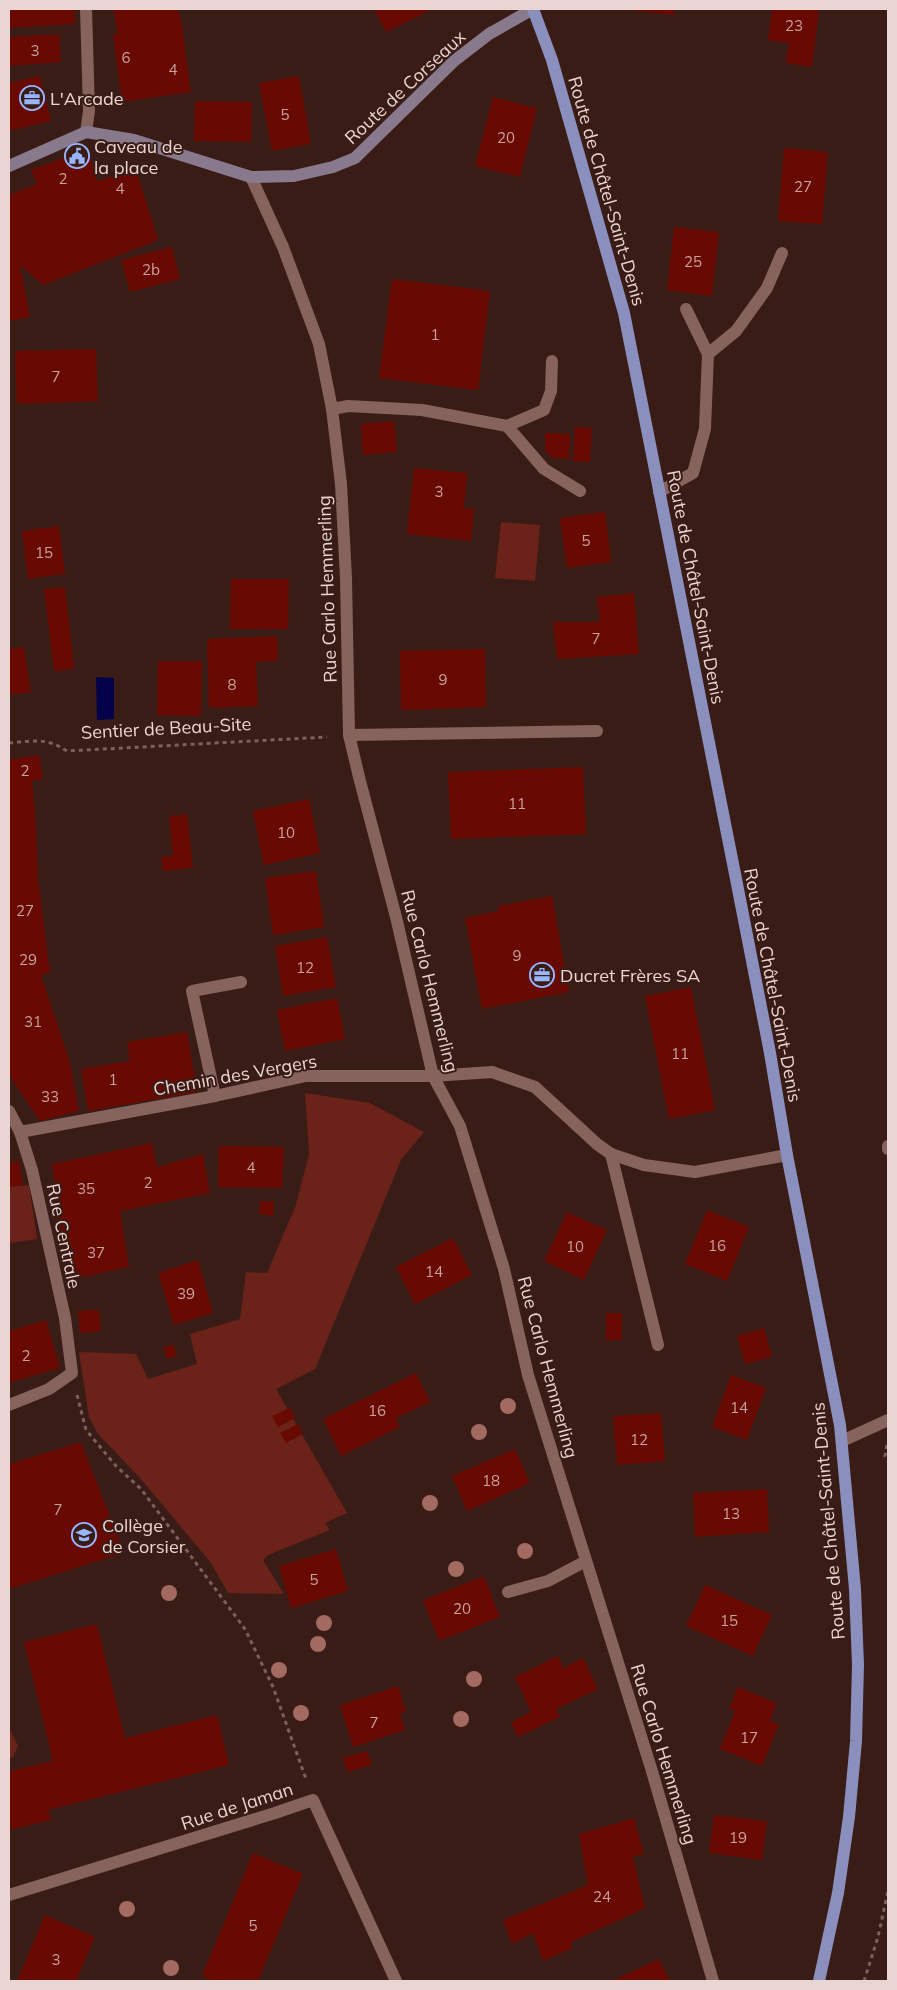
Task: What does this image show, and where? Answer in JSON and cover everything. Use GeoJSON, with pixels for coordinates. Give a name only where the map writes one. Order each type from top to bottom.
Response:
{"type":"FeatureCollection","features":[{"type":"Feature","properties":{"kind":"main road","name":"Route de Châtel-Saint-Denis"},"geometry":{"type":"LineString","coordinates":[[533,9],[548,48],[624,313],[770,1054],[787,1155],[842,1440],[855,1589],[858,1665],[856,1741],[849,1818],[838,1893],[819,1981]]}},
{"type":"Feature","properties":{"kind":"street"},"geometry":{"type":"LineString","coordinates":[[9,166],[86,132],[89,110],[86,9]]}},
{"type":"Feature","properties":{"kind":"street","name":"Route de Corseaux"},"geometry":{"type":"LineString","coordinates":[[86,132],[134,140],[251,177],[294,176],[333,167],[355,158],[454,61],[489,34],[533,9]]}},
{"type":"Feature","properties":{"kind":"street","name":"Rue Carlo Hemmerling"},"geometry":{"type":"LineString","coordinates":[[251,177],[283,247],[319,344],[332,408],[341,484],[346,569],[350,735],[360,781],[396,917],[433,1076],[460,1126],[504,1269],[528,1375],[651,1768],[713,1981]]}},
{"type":"Feature","properties":{"kind":"street"},"geometry":{"type":"LineString","coordinates":[[708,354],[736,331],[767,288],[782,252]]}},
{"type":"Feature","properties":{"kind":"street"},"geometry":{"type":"LineString","coordinates":[[659,492],[693,473],[705,429],[708,354],[686,309]]}},
{"type":"Feature","properties":{"kind":"street"},"geometry":{"type":"LineString","coordinates":[[332,408],[348,406],[422,410],[507,426],[544,410],[551,391],[552,361]]}},
{"type":"Feature","properties":{"kind":"street"},"geometry":{"type":"LineString","coordinates":[[507,426],[544,468],[580,491]]}},
{"type":"Feature","properties":{"kind":"street"},"geometry":{"type":"LineString","coordinates":[[350,735],[597,731]]}},
{"type":"Feature","properties":{"kind":"street"},"geometry":{"type":"LineString","coordinates":[[215,1096],[192,991],[241,982]]}},
{"type":"Feature","properties":{"kind":"street","name":"Chemin des Vergers"},"geometry":{"type":"LineString","coordinates":[[20,1132],[215,1096],[306,1076],[433,1076],[492,1072],[535,1086],[597,1144],[611,1154],[644,1166],[695,1172],[787,1155]]}},
{"type":"Feature","properties":{"kind":"street","name":"Rue Centrale"},"geometry":{"type":"LineString","coordinates":[[9,1111],[20,1132],[32,1170],[65,1318],[72,1373]]}},
{"type":"Feature","properties":{"kind":"street"},"geometry":{"type":"LineString","coordinates":[[611,1154],[658,1345]]}},
{"type":"Feature","properties":{"kind":"street"},"geometry":{"type":"LineString","coordinates":[[9,1405],[49,1389],[72,1373]]}},
{"type":"Feature","properties":{"kind":"street"},"geometry":{"type":"LineString","coordinates":[[842,1440],[888,1420]]}},
{"type":"Feature","properties":{"kind":"street"},"geometry":{"type":"LineString","coordinates":[[508,1592],[548,1581],[586,1561]]}},
{"type":"Feature","properties":{"kind":"street","name":"Rue de Jaman"},"geometry":{"type":"LineString","coordinates":[[9,1895],[248,1822],[312,1800],[396,1981]]}},
{"type":"Feature","properties":{"kind":"path","name":"Sentier de Beau-Site"},"geometry":{"type":"LineString","coordinates":[[9,743],[44,740],[55,743],[67,751],[327,737]]}},
{"type":"Feature","properties":{"kind":"path"},"geometry":{"type":"LineString","coordinates":[[72,1373],[86,1430],[116,1466],[141,1489],[245,1629],[273,1687],[312,1800]]}},
{"type":"Feature","properties":{"kind":"path"},"geometry":{"type":"LineString","coordinates":[[885,1456],[888,1460]]}},
{"type":"Feature","properties":{"kind":"path"},"geometry":{"type":"LineString","coordinates":[[864,1981],[878,1938],[888,1891]]}},
{"type":"Feature","properties":{"kind":"shaded area"},"geometry":{"type":"Polygon","coordinates":[[[501,522],[540,525],[535,581],[495,578],[501,522]]]}},
{"type":"Feature","properties":{"kind":"shaded area"},"geometry":{"type":"Polygon","coordinates":[[[96,677],[114,678],[114,719],[97,720],[96,677]]]}},
{"type":"Feature","properties":{"kind":"shaded area"},"geometry":{"type":"Polygon","coordinates":[[[305,1093],[370,1103],[424,1132],[401,1160],[315,1369],[276,1389],[347,1513],[325,1523],[330,1530],[268,1555],[263,1560],[284,1594],[228,1593],[211,1563],[141,1479],[98,1434],[89,1417],[79,1352],[136,1354],[148,1379],[197,1364],[190,1334],[240,1319],[246,1272],[267,1273],[296,1205],[309,1154],[305,1093]]]}},
{"type":"Feature","properties":{"kind":"shaded area"},"geometry":{"type":"Polygon","coordinates":[[[29,1185],[37,1239],[9,1243],[9,1187],[29,1185]]]}},
{"type":"Feature","properties":{"kind":"shaded area"},"geometry":{"type":"Polygon","coordinates":[[[9,1731],[11,1731],[18,1746],[13,1757],[9,1759],[9,1731]]]}},
{"type":"Feature","properties":{"kind":"building"},"geometry":{"type":"Polygon","coordinates":[[[9,9],[74,9],[75,24],[9,28],[9,9]]]}},
{"type":"Feature","properties":{"kind":"building"},"geometry":{"type":"Polygon","coordinates":[[[113,9],[178,9],[191,92],[122,102],[113,35],[118,34],[113,9]]]}},
{"type":"Feature","properties":{"kind":"building"},"geometry":{"type":"Polygon","coordinates":[[[374,9],[433,9],[386,32],[374,9]]]}},
{"type":"Feature","properties":{"kind":"building"},"geometry":{"type":"Polygon","coordinates":[[[636,9],[674,9],[674,15],[635,11],[636,9]]]}},
{"type":"Feature","properties":{"kind":"building"},"geometry":{"type":"Polygon","coordinates":[[[772,9],[819,9],[812,67],[786,63],[789,43],[768,40],[772,9]]]}},
{"type":"Feature","properties":{"kind":"building"},"geometry":{"type":"Polygon","coordinates":[[[59,34],[61,62],[9,66],[9,37],[59,34]]]}},
{"type":"Feature","properties":{"kind":"building"},"geometry":{"type":"Polygon","coordinates":[[[40,76],[51,121],[9,131],[9,83],[40,76]]]}},
{"type":"Feature","properties":{"kind":"building"},"geometry":{"type":"Polygon","coordinates":[[[299,76],[311,144],[272,151],[259,83],[299,76]]]}},
{"type":"Feature","properties":{"kind":"building"},"geometry":{"type":"Polygon","coordinates":[[[493,97],[537,108],[520,177],[475,166],[493,97]]]}},
{"type":"Feature","properties":{"kind":"building"},"geometry":{"type":"Polygon","coordinates":[[[195,101],[252,102],[251,142],[194,141],[195,101]]]}},
{"type":"Feature","properties":{"kind":"building"},"geometry":{"type":"Polygon","coordinates":[[[784,148],[828,152],[822,224],[778,221],[784,148]]]}},
{"type":"Feature","properties":{"kind":"building"},"geometry":{"type":"Polygon","coordinates":[[[88,149],[97,181],[136,169],[158,240],[43,285],[20,265],[30,317],[9,321],[9,195],[37,184],[31,170],[88,149]]]}},
{"type":"Feature","properties":{"kind":"building"},"geometry":{"type":"Polygon","coordinates":[[[674,227],[719,232],[712,296],[667,290],[674,227]]]}},
{"type":"Feature","properties":{"kind":"building"},"geometry":{"type":"Polygon","coordinates":[[[172,247],[180,279],[130,292],[121,260],[172,247]]]}},
{"type":"Feature","properties":{"kind":"building"},"geometry":{"type":"Polygon","coordinates":[[[392,279],[490,291],[478,390],[379,378],[392,279]]]}},
{"type":"Feature","properties":{"kind":"building"},"geometry":{"type":"Polygon","coordinates":[[[96,349],[98,401],[17,404],[15,351],[96,349]]]}},
{"type":"Feature","properties":{"kind":"building"},"geometry":{"type":"Polygon","coordinates":[[[394,421],[397,452],[363,455],[361,424],[394,421]]]}},
{"type":"Feature","properties":{"kind":"building"},"geometry":{"type":"Polygon","coordinates":[[[575,427],[592,428],[590,462],[573,461],[575,427]]]}},
{"type":"Feature","properties":{"kind":"building"},"geometry":{"type":"Polygon","coordinates":[[[545,433],[570,434],[569,459],[552,458],[545,450],[545,433]]]}},
{"type":"Feature","properties":{"kind":"building"},"geometry":{"type":"Polygon","coordinates":[[[414,468],[467,473],[464,508],[474,509],[471,541],[407,534],[414,468]]]}},
{"type":"Feature","properties":{"kind":"building"},"geometry":{"type":"Polygon","coordinates":[[[605,512],[611,562],[567,568],[560,518],[605,512]]]}},
{"type":"Feature","properties":{"kind":"building"},"geometry":{"type":"Polygon","coordinates":[[[59,526],[65,574],[28,579],[22,531],[59,526]]]}},
{"type":"Feature","properties":{"kind":"building"},"geometry":{"type":"Polygon","coordinates":[[[231,579],[289,579],[288,629],[230,629],[231,579]]]}},
{"type":"Feature","properties":{"kind":"building"},"geometry":{"type":"Polygon","coordinates":[[[65,587],[74,669],[54,671],[44,589],[65,587]]]}},
{"type":"Feature","properties":{"kind":"building"},"geometry":{"type":"Polygon","coordinates":[[[634,593],[639,654],[557,659],[553,622],[600,622],[597,597],[634,593]]]}},
{"type":"Feature","properties":{"kind":"building"},"geometry":{"type":"Polygon","coordinates":[[[277,636],[278,661],[256,662],[258,706],[209,708],[207,639],[277,636]]]}},
{"type":"Feature","properties":{"kind":"building"},"geometry":{"type":"Polygon","coordinates":[[[24,647],[31,692],[9,695],[9,649],[24,647]]]}},
{"type":"Feature","properties":{"kind":"building"},"geometry":{"type":"Polygon","coordinates":[[[485,649],[486,707],[401,710],[400,651],[485,649]]]}},
{"type":"Feature","properties":{"kind":"building"},"geometry":{"type":"Polygon","coordinates":[[[158,661],[202,661],[201,716],[157,715],[158,661]]]}},
{"type":"Feature","properties":{"kind":"building"},"geometry":{"type":"Polygon","coordinates":[[[39,755],[43,779],[32,781],[38,879],[50,973],[41,975],[70,1063],[79,1111],[40,1121],[12,1080],[9,1072],[9,760],[39,755]]]}},
{"type":"Feature","properties":{"kind":"building"},"geometry":{"type":"Polygon","coordinates":[[[583,767],[586,834],[451,839],[448,772],[583,767]]]}},
{"type":"Feature","properties":{"kind":"building"},"geometry":{"type":"Polygon","coordinates":[[[309,799],[320,853],[264,865],[253,811],[309,799]]]}},
{"type":"Feature","properties":{"kind":"building"},"geometry":{"type":"Polygon","coordinates":[[[187,814],[193,868],[163,871],[161,857],[173,856],[169,816],[187,814]]]}},
{"type":"Feature","properties":{"kind":"building"},"geometry":{"type":"Polygon","coordinates":[[[316,871],[324,927],[273,935],[265,878],[316,871]]]}},
{"type":"Feature","properties":{"kind":"building"},"geometry":{"type":"Polygon","coordinates":[[[552,896],[569,992],[482,1009],[465,918],[498,911],[498,906],[552,896]]]}},
{"type":"Feature","properties":{"kind":"building"},"geometry":{"type":"Polygon","coordinates":[[[327,937],[336,987],[283,996],[275,946],[327,937]]]}},
{"type":"Feature","properties":{"kind":"building"},"geometry":{"type":"Polygon","coordinates":[[[691,987],[715,1110],[669,1119],[645,996],[691,987]]]}},
{"type":"Feature","properties":{"kind":"building"},"geometry":{"type":"Polygon","coordinates":[[[337,998],[345,1039],[285,1051],[277,1010],[337,998]]]}},
{"type":"Feature","properties":{"kind":"building"},"geometry":{"type":"Polygon","coordinates":[[[187,1032],[197,1092],[88,1111],[81,1069],[130,1061],[127,1042],[187,1032]]]}},
{"type":"Feature","properties":{"kind":"building"},"geometry":{"type":"Polygon","coordinates":[[[152,1143],[157,1167],[203,1154],[210,1193],[120,1211],[129,1267],[70,1280],[52,1164],[152,1143]]]}},
{"type":"Feature","properties":{"kind":"building"},"geometry":{"type":"Polygon","coordinates":[[[219,1146],[284,1147],[282,1188],[218,1187],[219,1146]]]}},
{"type":"Feature","properties":{"kind":"building"},"geometry":{"type":"Polygon","coordinates":[[[19,1161],[23,1185],[9,1187],[9,1162],[19,1161]]]}},
{"type":"Feature","properties":{"kind":"building"},"geometry":{"type":"Polygon","coordinates":[[[260,1201],[274,1202],[273,1216],[259,1214],[260,1201]]]}},
{"type":"Feature","properties":{"kind":"building"},"geometry":{"type":"Polygon","coordinates":[[[707,1210],[749,1227],[727,1281],[685,1264],[707,1210]]]}},
{"type":"Feature","properties":{"kind":"building"},"geometry":{"type":"Polygon","coordinates":[[[567,1212],[607,1230],[584,1280],[544,1261],[567,1212]]]}},
{"type":"Feature","properties":{"kind":"building"},"geometry":{"type":"Polygon","coordinates":[[[453,1238],[472,1275],[415,1304],[396,1267],[453,1238]]]}},
{"type":"Feature","properties":{"kind":"building"},"geometry":{"type":"Polygon","coordinates":[[[198,1260],[213,1313],[174,1325],[158,1273],[198,1260]]]}},
{"type":"Feature","properties":{"kind":"building"},"geometry":{"type":"Polygon","coordinates":[[[99,1310],[101,1331],[80,1333],[78,1311],[99,1310]]]}},
{"type":"Feature","properties":{"kind":"building"},"geometry":{"type":"Polygon","coordinates":[[[606,1313],[622,1313],[622,1340],[606,1340],[606,1313]]]}},
{"type":"Feature","properties":{"kind":"building"},"geometry":{"type":"Polygon","coordinates":[[[46,1320],[60,1368],[9,1383],[9,1331],[46,1320]]]}},
{"type":"Feature","properties":{"kind":"building"},"geometry":{"type":"Polygon","coordinates":[[[764,1328],[772,1357],[745,1364],[737,1336],[764,1328]]]}},
{"type":"Feature","properties":{"kind":"building"},"geometry":{"type":"Polygon","coordinates":[[[173,1344],[177,1356],[167,1359],[163,1348],[173,1344]]]}},
{"type":"Feature","properties":{"kind":"building"},"geometry":{"type":"Polygon","coordinates":[[[416,1373],[430,1402],[396,1418],[400,1427],[341,1456],[323,1419],[416,1373]]]}},
{"type":"Feature","properties":{"kind":"building"},"geometry":{"type":"Polygon","coordinates":[[[731,1375],[766,1388],[747,1440],[712,1427],[731,1375]]]}},
{"type":"Feature","properties":{"kind":"building"},"geometry":{"type":"Polygon","coordinates":[[[290,1408],[295,1418],[278,1427],[272,1416],[290,1408]]]}},
{"type":"Feature","properties":{"kind":"building"},"geometry":{"type":"Polygon","coordinates":[[[661,1413],[665,1461],[617,1465],[613,1416],[661,1413]]]}},
{"type":"Feature","properties":{"kind":"building"},"geometry":{"type":"Polygon","coordinates":[[[298,1424],[303,1434],[286,1443],[280,1433],[298,1424]]]}},
{"type":"Feature","properties":{"kind":"building"},"geometry":{"type":"Polygon","coordinates":[[[81,1442],[124,1553],[9,1589],[9,1464],[81,1442]]]}},
{"type":"Feature","properties":{"kind":"building"},"geometry":{"type":"Polygon","coordinates":[[[515,1449],[530,1483],[467,1511],[452,1476],[515,1449]]]}},
{"type":"Feature","properties":{"kind":"building"},"geometry":{"type":"Polygon","coordinates":[[[767,1489],[769,1532],[695,1537],[693,1493],[767,1489]]]}},
{"type":"Feature","properties":{"kind":"building"},"geometry":{"type":"Polygon","coordinates":[[[336,1549],[348,1591],[291,1608],[279,1566],[336,1549]]]}},
{"type":"Feature","properties":{"kind":"building"},"geometry":{"type":"Polygon","coordinates":[[[484,1576],[500,1617],[439,1641],[423,1600],[484,1576]]]}},
{"type":"Feature","properties":{"kind":"building"},"geometry":{"type":"Polygon","coordinates":[[[705,1585],[772,1615],[753,1656],[686,1626],[705,1585]]]}},
{"type":"Feature","properties":{"kind":"building"},"geometry":{"type":"Polygon","coordinates":[[[97,1624],[125,1738],[217,1715],[229,1765],[48,1810],[51,1820],[9,1830],[9,1771],[53,1761],[24,1642],[97,1624]]]}},
{"type":"Feature","properties":{"kind":"building"},"geometry":{"type":"Polygon","coordinates":[[[558,1656],[563,1668],[583,1658],[598,1689],[556,1709],[560,1717],[518,1737],[511,1722],[531,1712],[515,1677],[558,1656]]]}},
{"type":"Feature","properties":{"kind":"building"},"geometry":{"type":"Polygon","coordinates":[[[398,1686],[406,1712],[400,1714],[405,1730],[353,1747],[340,1705],[398,1686]]]}},
{"type":"Feature","properties":{"kind":"building"},"geometry":{"type":"Polygon","coordinates":[[[738,1687],[777,1703],[770,1721],[779,1724],[762,1766],[720,1749],[735,1711],[729,1709],[738,1687]]]}},
{"type":"Feature","properties":{"kind":"building"},"geometry":{"type":"Polygon","coordinates":[[[367,1751],[372,1765],[347,1772],[343,1758],[367,1751]]]}},
{"type":"Feature","properties":{"kind":"building"},"geometry":{"type":"Polygon","coordinates":[[[714,1815],[767,1821],[762,1860],[709,1853],[714,1815]]]}},
{"type":"Feature","properties":{"kind":"building"},"geometry":{"type":"Polygon","coordinates":[[[634,1818],[644,1854],[633,1857],[645,1908],[571,1942],[573,1948],[543,1961],[533,1933],[512,1944],[503,1920],[588,1885],[579,1834],[634,1818]]]}},
{"type":"Feature","properties":{"kind":"building"},"geometry":{"type":"Polygon","coordinates":[[[253,1853],[303,1874],[258,1981],[214,1981],[202,1976],[253,1853]]]}},
{"type":"Feature","properties":{"kind":"building"},"geometry":{"type":"Polygon","coordinates":[[[45,1915],[95,1937],[76,1981],[17,1981],[45,1915]]]}},
{"type":"Feature","properties":{"kind":"building"},"geometry":{"type":"Polygon","coordinates":[[[659,1959],[670,1981],[612,1981],[659,1959]]]}},
{"type":"Feature","properties":{"kind":"place","name":"L'Arcade"},"geometry":{"type":"Point","coordinates":[32,98]}},
{"type":"Feature","properties":{"kind":"place","name":"Caveau de la place"},"geometry":{"type":"Point","coordinates":[77,156]}},
{"type":"Feature","properties":{"kind":"place","name":"Ducret Frères SA"},"geometry":{"type":"Point","coordinates":[542,975]}},
{"type":"Feature","properties":{"kind":"place","name":"Collège de Corsier"},"geometry":{"type":"Point","coordinates":[84,1535]}}]}
